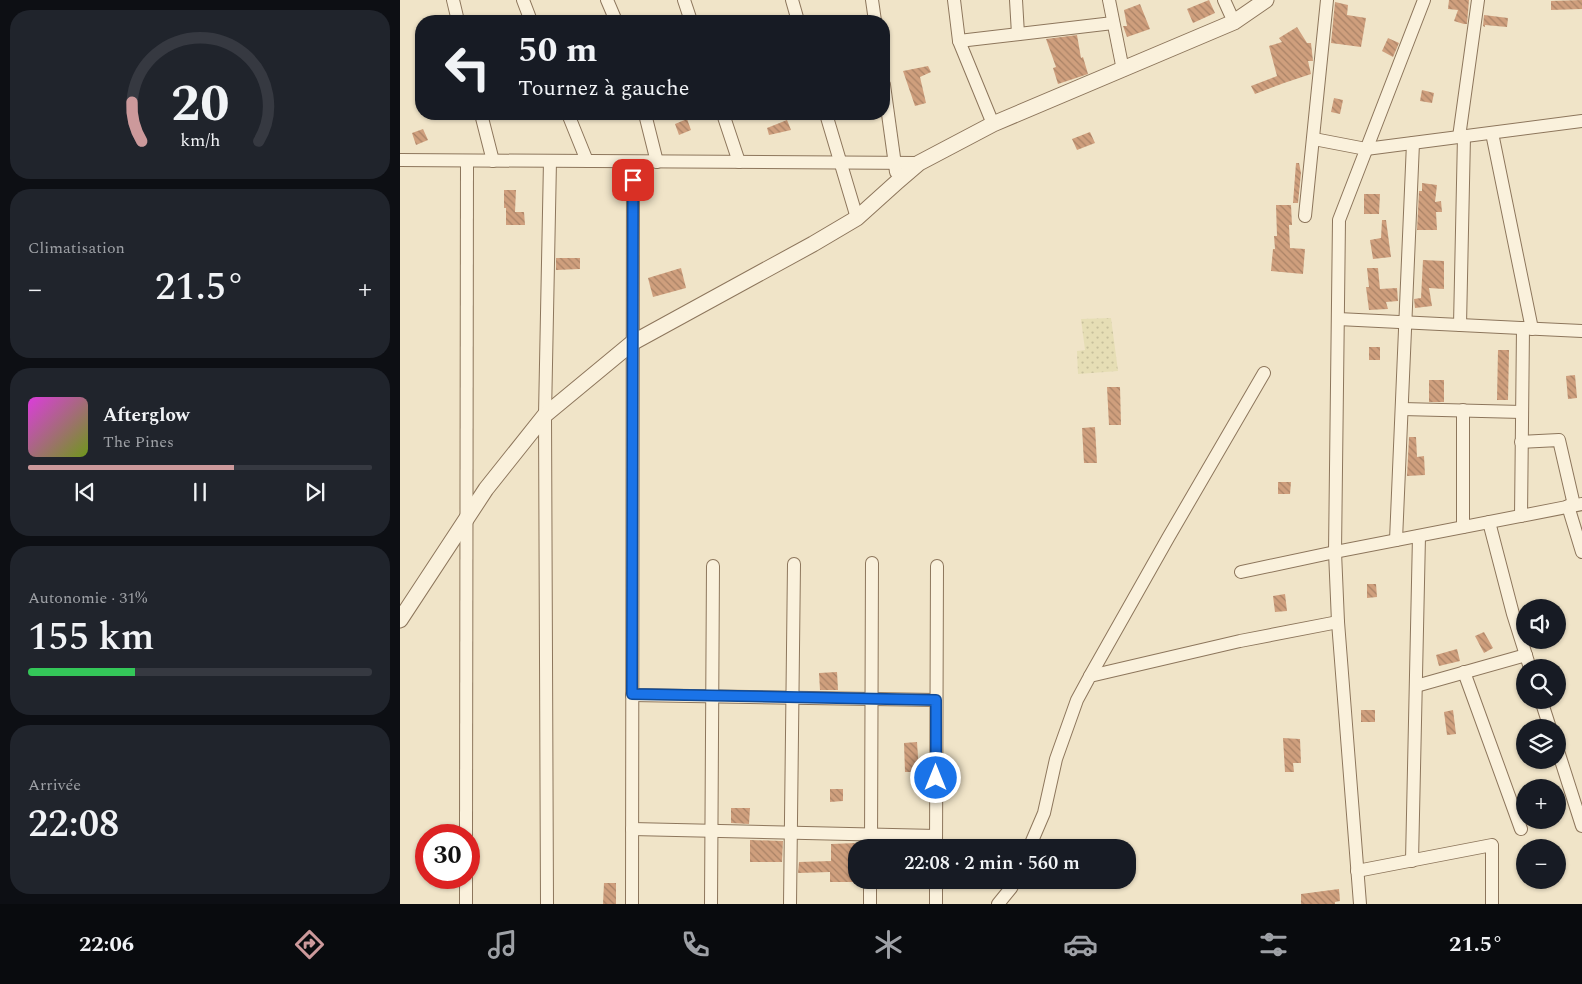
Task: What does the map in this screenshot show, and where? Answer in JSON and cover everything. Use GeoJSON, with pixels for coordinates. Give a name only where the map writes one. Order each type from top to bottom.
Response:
{"type":"FeatureCollection","features":[{"type":"Feature","properties":{"kind":"street"},"geometry":{"type":"LineString","coordinates":[[453,0],[457,15]]}},
{"type":"Feature","properties":{"kind":"street"},"geometry":{"type":"LineString","coordinates":[[523,0],[529,15]]}},
{"type":"Feature","properties":{"kind":"street"},"geometry":{"type":"LineString","coordinates":[[607,0],[613,15]]}},
{"type":"Feature","properties":{"kind":"street"},"geometry":{"type":"LineString","coordinates":[[684,0],[689,15]]}},
{"type":"Feature","properties":{"kind":"street"},"geometry":{"type":"LineString","coordinates":[[792,0],[796,15]]}},
{"type":"Feature","properties":{"kind":"street"},"geometry":{"type":"LineString","coordinates":[[872,0],[874,15]]}},
{"type":"Feature","properties":{"kind":"street"},"geometry":{"type":"LineString","coordinates":[[954,0],[959,41],[993,124]]}},
{"type":"Feature","properties":{"kind":"street"},"geometry":{"type":"LineString","coordinates":[[1016,0],[1018,34]]}},
{"type":"Feature","properties":{"kind":"street"},"geometry":{"type":"LineString","coordinates":[[1109,0],[1123,70]]}},
{"type":"Feature","properties":{"kind":"street"},"geometry":{"type":"LineString","coordinates":[[1224,0],[1234,22]]}},
{"type":"Feature","properties":{"kind":"street"},"geometry":{"type":"LineString","coordinates":[[400,620],[486,489],[545,414],[632,343],[857,218],[919,163],[993,124],[1234,22],[1266,0]]}},
{"type":"Feature","properties":{"kind":"street"},"geometry":{"type":"LineString","coordinates":[[1305,216],[1327,0]]}},
{"type":"Feature","properties":{"kind":"street"},"geometry":{"type":"LineString","coordinates":[[1360,904],[1338,622],[1335,552],[1339,220],[1424,0]]}},
{"type":"Feature","properties":{"kind":"street"},"geometry":{"type":"LineString","coordinates":[[1460,325],[1462,137],[1478,0]]}},
{"type":"Feature","properties":{"kind":"street"},"geometry":{"type":"LineString","coordinates":[[959,41],[1114,23]]}},
{"type":"Feature","properties":{"kind":"street"},"geometry":{"type":"LineString","coordinates":[[483,120],[493,161]]}},
{"type":"Feature","properties":{"kind":"street"},"geometry":{"type":"LineString","coordinates":[[570,120],[587,161]]}},
{"type":"Feature","properties":{"kind":"street"},"geometry":{"type":"LineString","coordinates":[[646,120],[657,162]]}},
{"type":"Feature","properties":{"kind":"street"},"geometry":{"type":"LineString","coordinates":[[725,120],[739,162]]}},
{"type":"Feature","properties":{"kind":"street"},"geometry":{"type":"LineString","coordinates":[[828,120],[857,218]]}},
{"type":"Feature","properties":{"kind":"street"},"geometry":{"type":"LineString","coordinates":[[888,120],[897,182]]}},
{"type":"Feature","properties":{"kind":"street"},"geometry":{"type":"LineString","coordinates":[[1314,139],[1366,149],[1582,121]]}},
{"type":"Feature","properties":{"kind":"street"},"geometry":{"type":"LineString","coordinates":[[1492,133],[1527,329],[1522,412],[1520,516]]}},
{"type":"Feature","properties":{"kind":"street"},"geometry":{"type":"LineString","coordinates":[[1396,540],[1413,143]]}},
{"type":"Feature","properties":{"kind":"street"},"geometry":{"type":"LineString","coordinates":[[400,160],[919,163]]}},
{"type":"Feature","properties":{"kind":"street"},"geometry":{"type":"LineString","coordinates":[[466,824],[467,161]]}},
{"type":"Feature","properties":{"kind":"street"},"geometry":{"type":"LineString","coordinates":[[547,904],[545,414],[550,161]]}},
{"type":"Feature","properties":{"kind":"street"},"geometry":{"type":"LineString","coordinates":[[632,904],[633,162]]}},
{"type":"Feature","properties":{"kind":"street"},"geometry":{"type":"LineString","coordinates":[[1338,319],[1582,331]]}},
{"type":"Feature","properties":{"kind":"street"},"geometry":{"type":"LineString","coordinates":[[1033,839],[1044,813],[1056,759],[1077,700],[1163,546],[1264,372]]}},
{"type":"Feature","properties":{"kind":"street"},"geometry":{"type":"LineString","coordinates":[[1402,409],[1522,412]]}},
{"type":"Feature","properties":{"kind":"street"},"geometry":{"type":"LineString","coordinates":[[1463,410],[1463,527]]}},
{"type":"Feature","properties":{"kind":"street"},"geometry":{"type":"LineString","coordinates":[[1522,442],[1559,440],[1575,505],[1582,552]]}},
{"type":"Feature","properties":{"kind":"street"},"geometry":{"type":"LineString","coordinates":[[1241,572],[1575,505]]}},
{"type":"Feature","properties":{"kind":"street"},"geometry":{"type":"LineString","coordinates":[[1489,522],[1513,614],[1527,659]]}},
{"type":"Feature","properties":{"kind":"street"},"geometry":{"type":"LineString","coordinates":[[1412,860],[1419,536]]}},
{"type":"Feature","properties":{"kind":"street"},"geometry":{"type":"LineString","coordinates":[[871,839],[872,563]]}},
{"type":"Feature","properties":{"kind":"street"},"geometry":{"type":"LineString","coordinates":[[790,904],[794,564]]}},
{"type":"Feature","properties":{"kind":"street"},"geometry":{"type":"LineString","coordinates":[[711,904],[713,566]]}},
{"type":"Feature","properties":{"kind":"street"},"geometry":{"type":"LineString","coordinates":[[936,839],[937,566]]}},
{"type":"Feature","properties":{"kind":"street"},"geometry":{"type":"LineString","coordinates":[[1090,676],[1240,641],[1338,622]]}},
{"type":"Feature","properties":{"kind":"street"},"geometry":{"type":"LineString","coordinates":[[1416,686],[1464,672],[1516,664]]}},
{"type":"Feature","properties":{"kind":"street"},"geometry":{"type":"LineString","coordinates":[[1464,672],[1516,815]]}},
{"type":"Feature","properties":{"kind":"street"},"geometry":{"type":"LineString","coordinates":[[632,694],[936,700]]}},
{"type":"Feature","properties":{"kind":"street"},"geometry":{"type":"LineString","coordinates":[[1564,769],[1582,826]]}},
{"type":"Feature","properties":{"kind":"street"},"geometry":{"type":"LineString","coordinates":[[632,829],[871,834],[912,839]]}},
{"type":"Feature","properties":{"kind":"street"},"geometry":{"type":"LineString","coordinates":[[1357,871],[1492,844],[1492,904]]}},
{"type":"Feature","properties":{"kind":"street"},"geometry":{"type":"LineString","coordinates":[[466,889],[466,904]]}},
{"type":"Feature","properties":{"kind":"street"},"geometry":{"type":"LineString","coordinates":[[870,889],[870,904]]}},
{"type":"Feature","properties":{"kind":"street"},"geometry":{"type":"LineString","coordinates":[[936,889],[936,904]]}},
{"type":"Feature","properties":{"kind":"street"},"geometry":{"type":"LineString","coordinates":[[998,904],[1010,889]]}},
{"type":"Feature","properties":{"kind":"shaded area"},"geometry":{"type":"Polygon","coordinates":[[[1111,318],[1118,371],[1078,374],[1077,351],[1085,350],[1081,319],[1111,318]]]}},
{"type":"Feature","properties":{"kind":"building"},"geometry":{"type":"Polygon","coordinates":[[[1209,0],[1215,13],[1193,23],[1187,9],[1209,0]]]}},
{"type":"Feature","properties":{"kind":"building"},"geometry":{"type":"Polygon","coordinates":[[[1449,0],[1469,0],[1467,24],[1454,21],[1458,10],[1448,9],[1449,0]]]}},
{"type":"Feature","properties":{"kind":"building"},"geometry":{"type":"Polygon","coordinates":[[[1582,0],[1582,9],[1551,10],[1551,1],[1582,0]]]}},
{"type":"Feature","properties":{"kind":"building"},"geometry":{"type":"Polygon","coordinates":[[[1335,2],[1348,5],[1347,15],[1366,18],[1361,47],[1331,43],[1335,2]]]}},
{"type":"Feature","properties":{"kind":"building"},"geometry":{"type":"Polygon","coordinates":[[[1140,4],[1150,29],[1127,37],[1123,26],[1127,26],[1124,10],[1140,4]]]}},
{"type":"Feature","properties":{"kind":"building"},"geometry":{"type":"Polygon","coordinates":[[[1484,15],[1508,18],[1507,27],[1483,26],[1484,15]]]}},
{"type":"Feature","properties":{"kind":"building"},"geometry":{"type":"Polygon","coordinates":[[[1297,27],[1307,43],[1311,43],[1313,61],[1308,61],[1311,74],[1255,94],[1251,86],[1277,76],[1269,46],[1282,42],[1279,38],[1297,27]]]}},
{"type":"Feature","properties":{"kind":"building"},"geometry":{"type":"Polygon","coordinates":[[[1077,35],[1081,58],[1083,57],[1088,74],[1058,84],[1053,68],[1056,67],[1046,39],[1077,35]]]}},
{"type":"Feature","properties":{"kind":"building"},"geometry":{"type":"Polygon","coordinates":[[[1388,38],[1399,43],[1393,57],[1382,51],[1388,38]]]}},
{"type":"Feature","properties":{"kind":"building"},"geometry":{"type":"Polygon","coordinates":[[[928,66],[931,72],[920,77],[926,103],[915,106],[903,71],[928,66]]]}},
{"type":"Feature","properties":{"kind":"building"},"geometry":{"type":"Polygon","coordinates":[[[1422,90],[1434,93],[1432,103],[1420,101],[1422,90]]]}},
{"type":"Feature","properties":{"kind":"building"},"geometry":{"type":"Polygon","coordinates":[[[1334,98],[1343,100],[1340,114],[1331,112],[1334,98]]]}},
{"type":"Feature","properties":{"kind":"building"},"geometry":{"type":"Polygon","coordinates":[[[687,120],[691,130],[679,135],[675,124],[687,120]]]}},
{"type":"Feature","properties":{"kind":"building"},"geometry":{"type":"Polygon","coordinates":[[[787,120],[791,130],[769,135],[767,128],[787,120]]]}},
{"type":"Feature","properties":{"kind":"building"},"geometry":{"type":"Polygon","coordinates":[[[423,129],[428,140],[416,145],[412,133],[423,129]]]}},
{"type":"Feature","properties":{"kind":"building"},"geometry":{"type":"Polygon","coordinates":[[[1090,132],[1095,143],[1077,150],[1072,139],[1090,132]]]}},
{"type":"Feature","properties":{"kind":"building"},"geometry":{"type":"Polygon","coordinates":[[[1296,163],[1299,163],[1301,173],[1298,203],[1293,203],[1296,163]]]}},
{"type":"Feature","properties":{"kind":"building"},"geometry":{"type":"Polygon","coordinates":[[[1422,183],[1437,185],[1435,202],[1441,201],[1442,212],[1436,212],[1437,230],[1417,230],[1419,191],[1422,191],[1422,183]]]}},
{"type":"Feature","properties":{"kind":"building"},"geometry":{"type":"Polygon","coordinates":[[[504,190],[516,190],[515,212],[524,212],[525,225],[506,225],[504,190]]]}},
{"type":"Feature","properties":{"kind":"building"},"geometry":{"type":"Polygon","coordinates":[[[1364,194],[1380,194],[1379,214],[1364,214],[1364,194]]]}},
{"type":"Feature","properties":{"kind":"building"},"geometry":{"type":"Polygon","coordinates":[[[1276,205],[1291,205],[1292,225],[1289,225],[1290,248],[1305,249],[1303,274],[1271,271],[1273,249],[1275,249],[1274,236],[1277,236],[1276,205]]]}},
{"type":"Feature","properties":{"kind":"building"},"geometry":{"type":"Polygon","coordinates":[[[1382,220],[1386,220],[1391,257],[1373,259],[1370,240],[1381,238],[1382,220]]]}},
{"type":"Feature","properties":{"kind":"building"},"geometry":{"type":"Polygon","coordinates":[[[556,258],[580,258],[580,269],[556,270],[556,258]]]}},
{"type":"Feature","properties":{"kind":"building"},"geometry":{"type":"Polygon","coordinates":[[[1423,260],[1444,261],[1444,289],[1429,288],[1432,306],[1415,308],[1414,299],[1421,298],[1423,260]]]}},
{"type":"Feature","properties":{"kind":"building"},"geometry":{"type":"Polygon","coordinates":[[[681,268],[686,288],[653,297],[648,278],[681,268]]]}},
{"type":"Feature","properties":{"kind":"building"},"geometry":{"type":"Polygon","coordinates":[[[1367,268],[1378,268],[1380,289],[1397,288],[1398,301],[1386,302],[1388,309],[1369,310],[1366,287],[1369,287],[1367,268]]]}},
{"type":"Feature","properties":{"kind":"building"},"geometry":{"type":"Polygon","coordinates":[[[1369,347],[1380,347],[1380,360],[1369,360],[1369,347]]]}},
{"type":"Feature","properties":{"kind":"building"},"geometry":{"type":"Polygon","coordinates":[[[1498,350],[1509,350],[1508,400],[1497,400],[1498,350]]]}},
{"type":"Feature","properties":{"kind":"building"},"geometry":{"type":"Polygon","coordinates":[[[1575,375],[1577,398],[1568,399],[1566,376],[1575,375]]]}},
{"type":"Feature","properties":{"kind":"building"},"geometry":{"type":"Polygon","coordinates":[[[1429,380],[1444,380],[1444,402],[1429,402],[1429,380]]]}},
{"type":"Feature","properties":{"kind":"building"},"geometry":{"type":"Polygon","coordinates":[[[1107,387],[1120,387],[1121,425],[1109,425],[1107,387]]]}},
{"type":"Feature","properties":{"kind":"building"},"geometry":{"type":"Polygon","coordinates":[[[1095,427],[1097,463],[1084,463],[1082,428],[1095,427]]]}},
{"type":"Feature","properties":{"kind":"building"},"geometry":{"type":"Polygon","coordinates":[[[1409,437],[1416,437],[1417,457],[1424,456],[1425,475],[1407,476],[1409,437]]]}},
{"type":"Feature","properties":{"kind":"building"},"geometry":{"type":"Polygon","coordinates":[[[1278,482],[1291,482],[1290,494],[1278,494],[1278,482]]]}},
{"type":"Feature","properties":{"kind":"building"},"geometry":{"type":"Polygon","coordinates":[[[1367,584],[1376,584],[1377,597],[1367,598],[1367,584]]]}},
{"type":"Feature","properties":{"kind":"building"},"geometry":{"type":"Polygon","coordinates":[[[1285,594],[1287,611],[1275,612],[1273,596],[1285,594]]]}},
{"type":"Feature","properties":{"kind":"building"},"geometry":{"type":"Polygon","coordinates":[[[1484,632],[1493,648],[1484,653],[1475,636],[1484,632]]]}},
{"type":"Feature","properties":{"kind":"building"},"geometry":{"type":"Polygon","coordinates":[[[1457,649],[1460,661],[1439,666],[1436,655],[1457,649]]]}},
{"type":"Feature","properties":{"kind":"building"},"geometry":{"type":"Polygon","coordinates":[[[837,672],[838,690],[820,690],[819,673],[837,672]]]}},
{"type":"Feature","properties":{"kind":"building"},"geometry":{"type":"Polygon","coordinates":[[[1361,710],[1375,710],[1375,722],[1361,722],[1361,710]]]}},
{"type":"Feature","properties":{"kind":"building"},"geometry":{"type":"Polygon","coordinates":[[[1453,710],[1456,734],[1447,735],[1444,712],[1453,710]]]}},
{"type":"Feature","properties":{"kind":"building"},"geometry":{"type":"Polygon","coordinates":[[[1283,738],[1300,739],[1301,763],[1293,763],[1294,772],[1285,772],[1283,738]]]}},
{"type":"Feature","properties":{"kind":"building"},"geometry":{"type":"Polygon","coordinates":[[[917,742],[919,772],[905,772],[904,743],[917,742]]]}},
{"type":"Feature","properties":{"kind":"building"},"geometry":{"type":"Polygon","coordinates":[[[830,789],[843,789],[843,801],[830,802],[830,789]]]}},
{"type":"Feature","properties":{"kind":"building"},"geometry":{"type":"Polygon","coordinates":[[[731,808],[750,808],[749,824],[731,823],[731,808]]]}},
{"type":"Feature","properties":{"kind":"building"},"geometry":{"type":"Polygon","coordinates":[[[750,840],[783,841],[782,862],[750,862],[750,840]]]}},
{"type":"Feature","properties":{"kind":"building"},"geometry":{"type":"Polygon","coordinates":[[[848,843],[848,882],[830,882],[830,872],[798,873],[799,862],[831,861],[831,844],[848,843]]]}},
{"type":"Feature","properties":{"kind":"building"},"geometry":{"type":"Polygon","coordinates":[[[604,883],[616,883],[616,904],[603,904],[604,883]]]}},
{"type":"Feature","properties":{"kind":"building"},"geometry":{"type":"Polygon","coordinates":[[[1339,889],[1340,901],[1335,902],[1335,904],[1301,904],[1301,894],[1339,889]]]}},
{"type":"Feature","properties":{"kind":"route"},"geometry":{"type":"LineString","coordinates":[[633,180],[632,694],[936,700],[936,778]]}}]}
